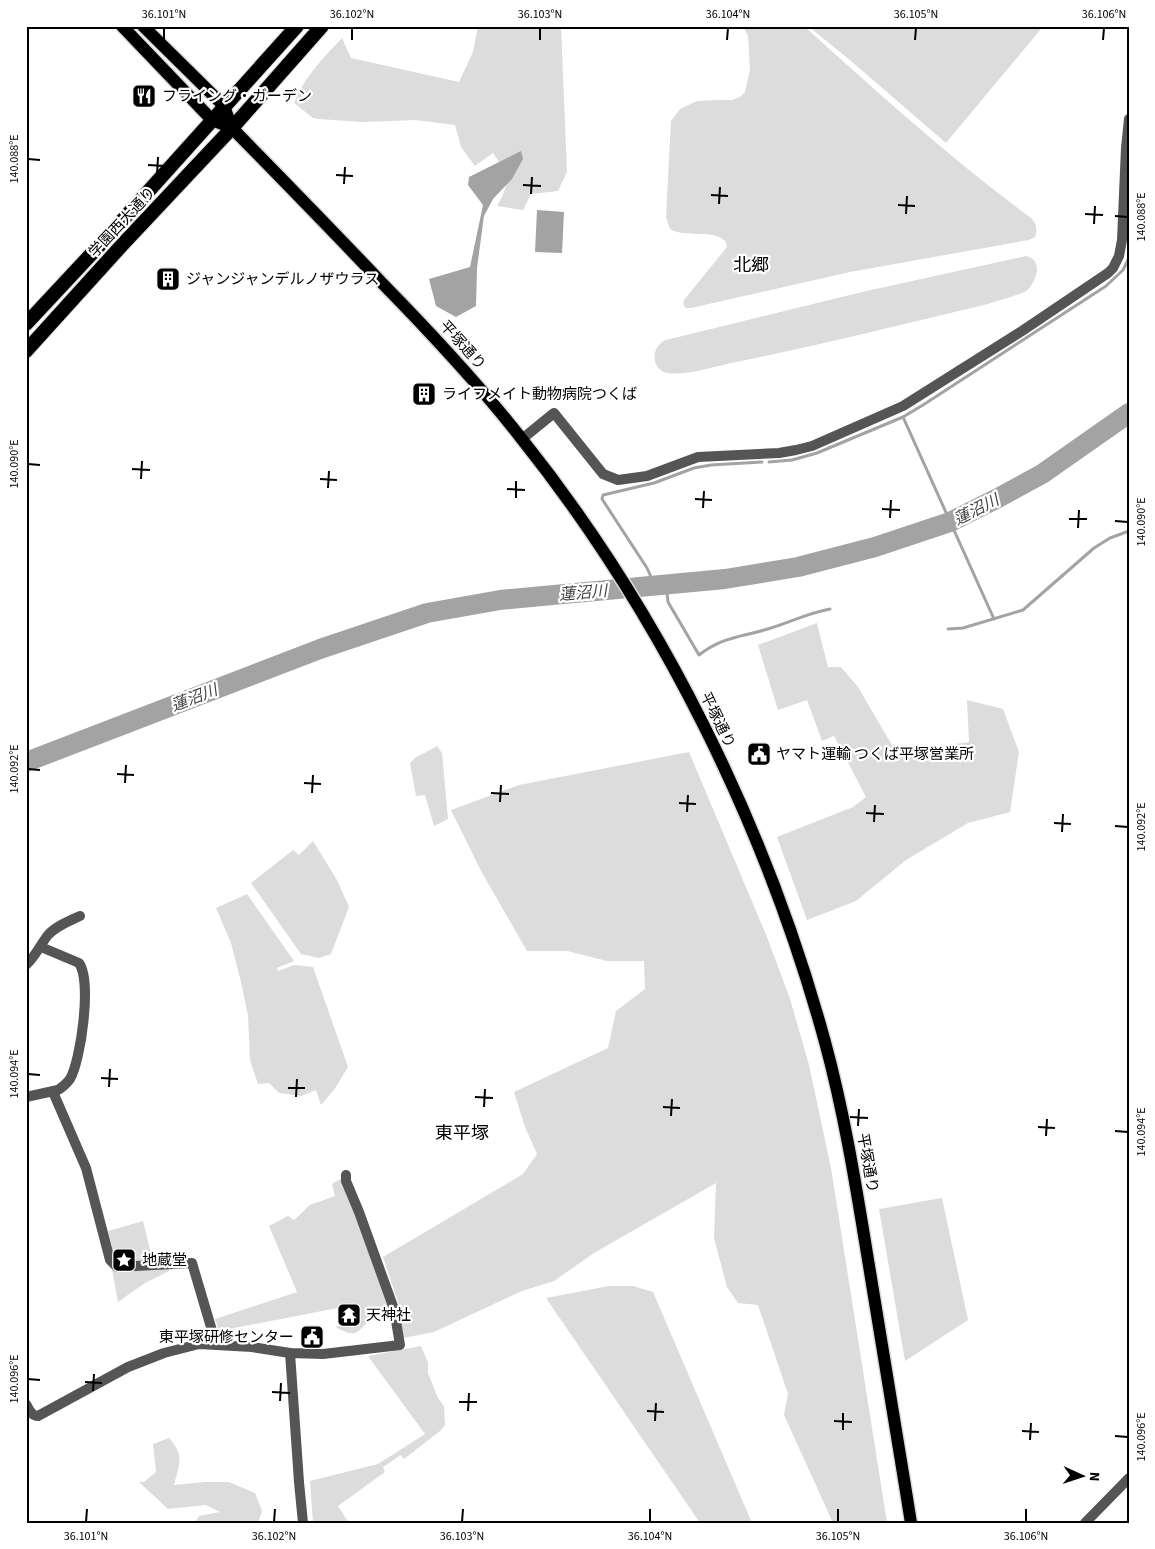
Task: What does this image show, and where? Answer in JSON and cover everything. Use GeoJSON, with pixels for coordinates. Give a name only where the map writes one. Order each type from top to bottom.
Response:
{"type":"FeatureCollection","features":[{"type":"Feature","properties":{"kind":"highway","name":"学園西大通り"},"geometry":{"type":"LineString","coordinates":[[26,324],[110,234],[297,26]]}},
{"type":"Feature","properties":{"kind":"highway","name":"学園西大通り"},"geometry":{"type":"LineString","coordinates":[[26,351],[232,128],[322,26]]}},
{"type":"Feature","properties":{"kind":"main road"},"geometry":{"type":"LineString","coordinates":[[122,26],[212,120]]}},
{"type":"Feature","properties":{"kind":"main road"},"geometry":{"type":"LineString","coordinates":[[143,26],[224,106]]}},
{"type":"Feature","properties":{"kind":"main road","name":"平塚通り"},"geometry":{"type":"LineString","coordinates":[[224,106],[232,128],[455,359],[522,439],[574,509],[621,579],[676,672],[712,741],[767,868],[790,932],[825,1042],[853,1168],[911,1523]]}},
{"type":"Feature","properties":{"kind":"main road","name":"平塚通り"},"geometry":{"type":"LineString","coordinates":[[212,120],[232,128]]}},
{"type":"Feature","properties":{"kind":"street"},"geometry":{"type":"LineString","coordinates":[[522,439],[554,413],[603,474],[618,480],[648,476],[698,457],[780,453],[812,446],[903,406],[1022,331],[1113,268],[1119,256],[1122,240],[1126,190],[1126,140],[1129,119]]}},
{"type":"Feature","properties":{"kind":"street"},"geometry":{"type":"LineString","coordinates":[[26,964],[41,947],[49,934],[56,928],[80,916]]}},
{"type":"Feature","properties":{"kind":"street"},"geometry":{"type":"LineString","coordinates":[[26,1097],[53,1092],[63,1087],[69,1080],[74,1070],[84,1023],[85,990],[83,968],[80,964],[41,947]]}},
{"type":"Feature","properties":{"kind":"street"},"geometry":{"type":"LineString","coordinates":[[53,1092],[86,1168],[110,1260],[113,1265],[118,1267],[192,1263],[216,1344]]}},
{"type":"Feature","properties":{"kind":"street"},"geometry":{"type":"LineString","coordinates":[[26,1404],[31,1413],[38,1416],[142,1361],[199,1344],[252,1347],[290,1353],[323,1354],[400,1345],[394,1309],[346,1181],[346,1175]]}},
{"type":"Feature","properties":{"kind":"street"},"geometry":{"type":"LineString","coordinates":[[290,1353],[303,1523]]}},
{"type":"Feature","properties":{"kind":"street"},"geometry":{"type":"LineString","coordinates":[[1085,1523],[1129,1478]]}},
{"type":"Feature","properties":{"kind":"shaded area"},"geometry":{"type":"Polygon","coordinates":[[[478,26],[561,26],[567,172],[558,191],[531,194],[523,210],[497,206],[506,185],[505,174],[502,168],[493,153],[475,166],[461,147],[455,125],[415,120],[364,122],[318,119],[313,118],[294,103],[309,76],[342,38],[351,58],[459,82],[473,52],[478,26]]]}},
{"type":"Feature","properties":{"kind":"shaded area"},"geometry":{"type":"Polygon","coordinates":[[[743,26],[804,26],[943,149],[1031,218],[1036,226],[1035,237],[1029,240],[850,272],[686,308],[683,304],[684,300],[727,247],[726,242],[715,235],[684,233],[670,229],[666,217],[671,121],[680,109],[697,101],[732,100],[740,97],[745,92],[750,69],[748,36],[743,26]]]}},
{"type":"Feature","properties":{"kind":"shaded area"},"geometry":{"type":"Polygon","coordinates":[[[808,26],[1056,26],[1055,28],[1041,29],[946,143],[808,26]]]}},
{"type":"Feature","properties":{"kind":"shaded area"},"geometry":{"type":"Polygon","coordinates":[[[521,151],[523,159],[512,179],[493,199],[484,216],[477,268],[476,306],[456,317],[436,306],[429,279],[470,267],[483,205],[468,185],[469,177],[521,151]]]}},
{"type":"Feature","properties":{"kind":"shaded area"},"geometry":{"type":"Polygon","coordinates":[[[537,210],[564,212],[562,253],[535,252],[537,210]]]}},
{"type":"Feature","properties":{"kind":"shaded area"},"geometry":{"type":"Polygon","coordinates":[[[1026,256],[1033,259],[1037,267],[1036,276],[1030,287],[1023,293],[988,304],[690,372],[667,373],[661,371],[655,362],[654,357],[657,347],[666,340],[862,292],[1026,256]]]}},
{"type":"Feature","properties":{"kind":"shaded area"},"geometry":{"type":"Polygon","coordinates":[[[817,623],[828,667],[841,667],[858,687],[896,752],[969,742],[967,700],[1003,709],[1019,752],[1010,812],[968,823],[906,860],[856,901],[807,920],[777,837],[853,807],[866,797],[834,736],[822,741],[807,700],[778,710],[758,645],[817,623]]]}},
{"type":"Feature","properties":{"kind":"shaded area"},"geometry":{"type":"Polygon","coordinates":[[[437,746],[442,753],[448,819],[434,826],[425,795],[416,796],[410,763],[415,758],[437,746]]]}},
{"type":"Feature","properties":{"kind":"shaded area"},"geometry":{"type":"Polygon","coordinates":[[[689,752],[767,937],[790,999],[809,1065],[831,1168],[887,1523],[833,1523],[784,1415],[788,1394],[758,1305],[738,1303],[727,1287],[714,1238],[716,1183],[594,1253],[554,1281],[522,1291],[434,1332],[403,1338],[398,1302],[383,1257],[523,1174],[537,1154],[525,1127],[514,1092],[608,1048],[616,1011],[645,989],[644,961],[607,961],[567,951],[527,951],[481,871],[451,810],[519,785],[689,752]]]}},
{"type":"Feature","properties":{"kind":"shaded area"},"geometry":{"type":"Polygon","coordinates":[[[313,841],[337,880],[349,907],[331,954],[319,958],[301,954],[251,883],[293,850],[299,855],[313,841]]]}},
{"type":"Feature","properties":{"kind":"shaded area"},"geometry":{"type":"Polygon","coordinates":[[[247,894],[294,961],[277,968],[278,971],[294,965],[313,967],[348,1067],[334,1090],[321,1105],[316,1090],[301,1096],[279,1093],[269,1083],[258,1084],[250,1060],[248,1016],[241,982],[231,943],[216,908],[247,894]]]}},
{"type":"Feature","properties":{"kind":"shaded area"},"geometry":{"type":"Polygon","coordinates":[[[340,1179],[349,1194],[389,1302],[392,1319],[370,1319],[358,1332],[354,1333],[335,1327],[356,1321],[353,1305],[219,1331],[215,1319],[297,1292],[269,1226],[288,1216],[294,1220],[310,1205],[335,1196],[332,1184],[340,1179]]]}},
{"type":"Feature","properties":{"kind":"shaded area"},"geometry":{"type":"Polygon","coordinates":[[[942,1198],[968,1320],[905,1361],[879,1209],[942,1198]]]}},
{"type":"Feature","properties":{"kind":"shaded area"},"geometry":{"type":"Polygon","coordinates":[[[143,1221],[153,1262],[120,1264],[115,1258],[108,1231],[143,1221]]]}},
{"type":"Feature","properties":{"kind":"shaded area"},"geometry":{"type":"Polygon","coordinates":[[[169,1268],[169,1271],[145,1283],[118,1302],[112,1270],[122,1272],[169,1268]]]}},
{"type":"Feature","properties":{"kind":"shaded area"},"geometry":{"type":"Polygon","coordinates":[[[609,1286],[633,1286],[653,1292],[752,1523],[700,1523],[546,1298],[609,1286]]]}},
{"type":"Feature","properties":{"kind":"shaded area"},"geometry":{"type":"Polygon","coordinates":[[[421,1346],[428,1363],[428,1373],[438,1398],[444,1406],[445,1425],[404,1459],[401,1455],[383,1467],[385,1472],[338,1506],[349,1523],[313,1523],[310,1481],[378,1464],[425,1434],[368,1356],[421,1346]]]}},
{"type":"Feature","properties":{"kind":"shaded area"},"geometry":{"type":"Polygon","coordinates":[[[169,1438],[179,1455],[179,1466],[174,1485],[229,1482],[255,1493],[262,1511],[258,1523],[195,1523],[199,1516],[220,1512],[206,1505],[168,1509],[139,1482],[144,1482],[156,1472],[153,1444],[169,1438]]]}},
{"type":"Feature","properties":{"kind":"waterway"},"geometry":{"type":"LineString","coordinates":[[769,462],[792,460],[817,453],[903,417],[1106,286],[1123,270],[1129,258]]}},
{"type":"Feature","properties":{"kind":"waterway","name":"蓮沼川"},"geometry":{"type":"LineString","coordinates":[[26,762],[320,649],[427,613],[500,600],[725,579],[798,567],[875,547],[950,522],[998,498],[1042,474],[1129,413]]}},
{"type":"Feature","properties":{"kind":"waterway"},"geometry":{"type":"LineString","coordinates":[[903,417],[994,619]]}},
{"type":"Feature","properties":{"kind":"waterway"},"geometry":{"type":"LineString","coordinates":[[652,585],[652,579],[647,568],[602,499],[603,495],[654,483],[694,468],[762,462]]}},
{"type":"Feature","properties":{"kind":"waterway"},"geometry":{"type":"LineString","coordinates":[[948,629],[963,628],[1023,610],[1094,548],[1110,538],[1129,531]]}},
{"type":"Feature","properties":{"kind":"waterway"},"geometry":{"type":"LineString","coordinates":[[666,584],[668,602],[699,655],[725,640],[771,628],[830,609]]}},
{"type":"Feature","properties":{"kind":"place","name":"フライング・ガーデン"},"geometry":{"type":"Point","coordinates":[144,96]}},
{"type":"Feature","properties":{"kind":"place","name":"ジャンジャンデルノザウラス"},"geometry":{"type":"Point","coordinates":[168,279]}},
{"type":"Feature","properties":{"kind":"place","name":"ライフメイト動物病院つくば"},"geometry":{"type":"Point","coordinates":[424,394]}},
{"type":"Feature","properties":{"kind":"place","name":"ヤマト運輸 つくば平塚営業所"},"geometry":{"type":"Point","coordinates":[759,754]}},
{"type":"Feature","properties":{"kind":"place","name":"地蔵堂"},"geometry":{"type":"Point","coordinates":[124,1260]}},
{"type":"Feature","properties":{"kind":"place","name":"天神社"},"geometry":{"type":"Point","coordinates":[349,1315]}},
{"type":"Feature","properties":{"kind":"place","name":"東平塚研修センター"},"geometry":{"type":"Point","coordinates":[312,1337]}},
{"type":"Feature","properties":{"kind":"district","name":"北郷"},"geometry":{"type":"Point","coordinates":[751,265]}},
{"type":"Feature","properties":{"kind":"district","name":"東平塚"},"geometry":{"type":"Point","coordinates":[462,1133]}}]}
